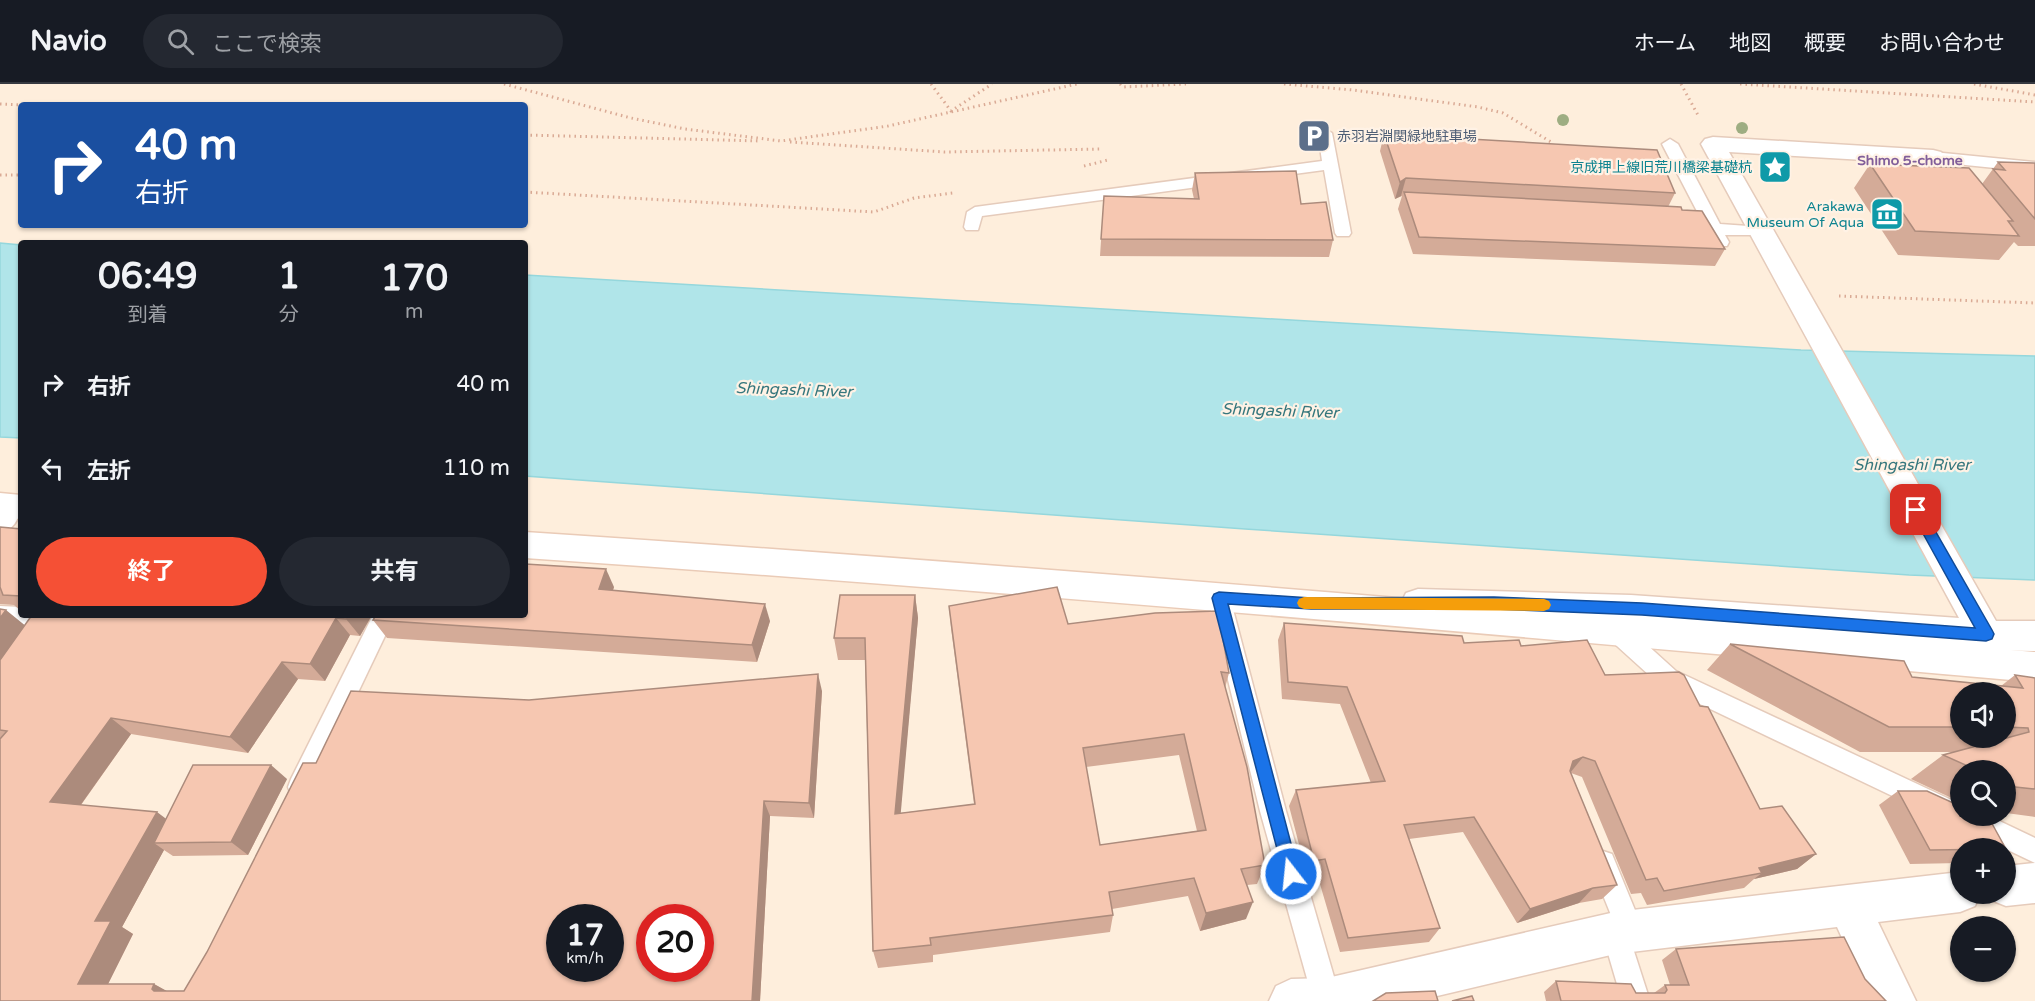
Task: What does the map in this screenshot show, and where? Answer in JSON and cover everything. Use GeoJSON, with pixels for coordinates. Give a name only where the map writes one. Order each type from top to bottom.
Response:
{"type":"FeatureCollection","features":[{"type":"Feature","properties":{"kind":"street"},"geometry":{"type":"LineString","coordinates":[[1713,144],[1933,157]]}},
{"type":"Feature","properties":{"kind":"street"},"geometry":{"type":"LineString","coordinates":[[1713,144],[1986,634]]}},
{"type":"Feature","properties":{"kind":"street"},"geometry":{"type":"LineString","coordinates":[[528,545],[784,562],[1311,604],[2035,667]]}},
{"type":"Feature","properties":{"kind":"street"},"geometry":{"type":"LineString","coordinates":[[1311,604],[1494,603],[1642,609],[2035,636]]}},
{"type":"Feature","properties":{"kind":"street"},"geometry":{"type":"LineString","coordinates":[[2016,885],[2035,883]]}},
{"type":"Feature","properties":{"kind":"street"},"geometry":{"type":"LineString","coordinates":[[1315,1001],[1623,933],[1950,892]]}},
{"type":"Feature","properties":{"kind":"street"},"geometry":{"type":"LineString","coordinates":[[1848,904],[1894,1001]]}},
{"type":"Feature","properties":{"kind":"lane"},"geometry":{"type":"LineString","coordinates":[[1325,134],[1343,233]]}},
{"type":"Feature","properties":{"kind":"lane"},"geometry":{"type":"LineString","coordinates":[[1670,144],[1715,230]]}},
{"type":"Feature","properties":{"kind":"lane"},"geometry":{"type":"LineString","coordinates":[[1933,157],[2035,167]]}},
{"type":"Feature","properties":{"kind":"lane"},"geometry":{"type":"LineString","coordinates":[[1933,157],[1971,202]]}},
{"type":"Feature","properties":{"kind":"lane"},"geometry":{"type":"LineString","coordinates":[[972,227],[975,212],[1332,164]]}},
{"type":"Feature","properties":{"kind":"lane"},"geometry":{"type":"LineString","coordinates":[[1685,218],[1715,230],[1762,232]]}},
{"type":"Feature","properties":{"kind":"lane"},"geometry":{"type":"LineString","coordinates":[[1219,598],[1273,811],[1315,1001]]}},
{"type":"Feature","properties":{"kind":"lane"},"geometry":{"type":"LineString","coordinates":[[0,615],[18,618]]}},
{"type":"Feature","properties":{"kind":"lane"},"geometry":{"type":"LineString","coordinates":[[20,618],[46,622]]}},
{"type":"Feature","properties":{"kind":"lane"},"geometry":{"type":"LineString","coordinates":[[290,806],[383,618]]}},
{"type":"Feature","properties":{"kind":"lane"},"geometry":{"type":"LineString","coordinates":[[1615,630],[1668,678],[1950,811]]}},
{"type":"Feature","properties":{"kind":"lane"},"geometry":{"type":"LineString","coordinates":[[1983,826],[2035,850]]}},
{"type":"Feature","properties":{"kind":"lane"},"geometry":{"type":"LineString","coordinates":[[1593,839],[1623,933],[1636,1001]]}},
{"type":"Feature","properties":{"kind":"path"},"geometry":{"type":"LineString","coordinates":[[504,84],[631,118],[685,129],[781,141],[888,126],[1077,84]]}},
{"type":"Feature","properties":{"kind":"path"},"geometry":{"type":"LineString","coordinates":[[932,84],[951,111]]}},
{"type":"Feature","properties":{"kind":"path"},"geometry":{"type":"LineString","coordinates":[[951,111],[992,84]]}},
{"type":"Feature","properties":{"kind":"path"},"geometry":{"type":"LineString","coordinates":[[1120,84],[1123,87],[1186,84]]}},
{"type":"Feature","properties":{"kind":"path"},"geometry":{"type":"LineString","coordinates":[[1284,84],[1353,90],[1478,107],[1503,113],[1551,142]]}},
{"type":"Feature","properties":{"kind":"path"},"geometry":{"type":"LineString","coordinates":[[1681,84],[1713,144]]}},
{"type":"Feature","properties":{"kind":"path"},"geometry":{"type":"LineString","coordinates":[[1740,84],[2035,102]]}},
{"type":"Feature","properties":{"kind":"path"},"geometry":{"type":"LineString","coordinates":[[1974,84],[2035,95]]}},
{"type":"Feature","properties":{"kind":"path"},"geometry":{"type":"LineString","coordinates":[[0,104],[18,105]]}},
{"type":"Feature","properties":{"kind":"path"},"geometry":{"type":"LineString","coordinates":[[528,135],[781,141],[945,152],[1101,149]]}},
{"type":"Feature","properties":{"kind":"path"},"geometry":{"type":"LineString","coordinates":[[1076,168],[1108,160]]}},
{"type":"Feature","properties":{"kind":"path"},"geometry":{"type":"LineString","coordinates":[[0,175],[18,175]]}},
{"type":"Feature","properties":{"kind":"path"},"geometry":{"type":"LineString","coordinates":[[528,192],[874,212],[914,198],[958,192]]}},
{"type":"Feature","properties":{"kind":"path"},"geometry":{"type":"LineString","coordinates":[[1798,298],[2035,303]]}},
{"type":"Feature","properties":{"kind":"water"},"geometry":{"type":"Polygon","coordinates":[[[0,243],[18,245],[18,438],[0,437],[0,243]]]}},
{"type":"Feature","properties":{"kind":"water","name":"Shingashi River"},"geometry":{"type":"Polygon","coordinates":[[[528,275],[1801,350],[2035,356],[2035,580],[1909,575],[528,476],[528,275]]]}},
{"type":"Feature","properties":{"kind":"building"},"geometry":{"type":"Polygon","coordinates":[[[1384,134],[1657,150],[1675,193],[1406,178],[1400,182],[1384,134]]]}},
{"type":"Feature","properties":{"kind":"building"},"geometry":{"type":"Polygon","coordinates":[[[1998,162],[2035,163],[2035,219],[1993,169],[2005,170],[1998,162]]]}},
{"type":"Feature","properties":{"kind":"building"},"geometry":{"type":"Polygon","coordinates":[[[1870,164],[1969,168],[2013,221],[2008,221],[2019,236],[1915,231],[1870,164]]]}},
{"type":"Feature","properties":{"kind":"building"},"geometry":{"type":"Polygon","coordinates":[[[1296,171],[1301,204],[1326,202],[1333,240],[1101,239],[1104,196],[1199,199],[1195,173],[1296,171]]]}},
{"type":"Feature","properties":{"kind":"building"},"geometry":{"type":"Polygon","coordinates":[[[1404,192],[1681,207],[1682,210],[1702,211],[1725,249],[1419,237],[1404,192]]]}},
{"type":"Feature","properties":{"kind":"building"},"geometry":{"type":"Polygon","coordinates":[[[0,527],[18,529],[18,596],[3,595],[0,587],[0,527]]]}},
{"type":"Feature","properties":{"kind":"building"},"geometry":{"type":"Polygon","coordinates":[[[528,564],[606,569],[599,589],[765,604],[752,645],[373,620],[374,618],[528,618],[528,564]]]}},
{"type":"Feature","properties":{"kind":"building"},"geometry":{"type":"Polygon","coordinates":[[[1057,587],[1068,624],[1155,613],[1218,611],[1229,673],[1221,672],[1247,767],[1265,865],[1241,869],[1253,902],[1206,913],[1194,878],[1109,892],[1113,915],[930,938],[931,945],[873,951],[865,638],[834,638],[840,595],[915,595],[895,814],[975,804],[949,606],[1057,587]],[[1184,734],[1083,748],[1100,845],[1206,830],[1184,734]]]}},
{"type":"Feature","properties":{"kind":"building"},"geometry":{"type":"Polygon","coordinates":[[[0,609],[6,610],[0,618],[0,609]]]}},
{"type":"Feature","properties":{"kind":"building"},"geometry":{"type":"Polygon","coordinates":[[[30,618],[336,618],[310,664],[282,662],[230,737],[111,718],[50,802],[157,812],[95,921],[111,921],[78,984],[154,984],[152,989],[154,991],[184,991],[207,952],[303,763],[316,763],[351,691],[529,700],[818,674],[809,803],[764,801],[752,1001],[0,1001],[0,739],[7,731],[0,730],[0,660],[30,618]]]}},
{"type":"Feature","properties":{"kind":"building"},"geometry":{"type":"Polygon","coordinates":[[[1284,623],[1462,636],[1464,643],[1519,640],[1521,646],[1587,640],[1605,675],[1679,672],[1684,675],[1700,706],[1708,707],[1760,809],[1782,806],[1816,854],[1759,868],[1762,873],[1664,891],[1657,878],[1646,880],[1595,761],[1583,757],[1573,761],[1570,771],[1617,885],[1593,888],[1530,909],[1474,817],[1404,825],[1440,928],[1348,938],[1325,859],[1314,861],[1296,790],[1385,781],[1347,687],[1288,682],[1284,623]]]}},
{"type":"Feature","properties":{"kind":"building"},"geometry":{"type":"Polygon","coordinates":[[[1730,644],[1904,661],[1912,677],[1962,682],[1950,682],[1950,727],[1889,727],[1730,644]]]}},
{"type":"Feature","properties":{"kind":"building"},"geometry":{"type":"Polygon","coordinates":[[[2015,675],[2035,678],[2035,789],[2016,787],[2016,760],[1954,760],[1943,755],[1969,748],[2016,748],[2016,735],[2029,732],[2028,728],[2016,727],[2016,687],[2023,688],[2015,675]]]}},
{"type":"Feature","properties":{"kind":"building"},"geometry":{"type":"Polygon","coordinates":[[[193,765],[271,765],[231,842],[154,843],[193,765]]]}},
{"type":"Feature","properties":{"kind":"building"},"geometry":{"type":"Polygon","coordinates":[[[1898,791],[1927,791],[1950,801],[1950,826],[1993,826],[2000,838],[1950,838],[1950,850],[1930,850],[1898,791]]]}},
{"type":"Feature","properties":{"kind":"building"},"geometry":{"type":"Polygon","coordinates":[[[1844,937],[1865,979],[1886,1001],[1561,1001],[1556,981],[1631,984],[1636,993],[1665,993],[1667,990],[1665,985],[1689,985],[1676,949],[1844,937]]]}},
{"type":"Feature","properties":{"kind":"building"},"geometry":{"type":"Polygon","coordinates":[[[1435,991],[1438,1001],[1373,1001],[1386,993],[1435,991]]]}},
{"type":"Feature","properties":{"kind":"building"},"geometry":{"type":"Polygon","coordinates":[[[1472,996],[1474,1001],[1452,1001],[1472,996]]]}},
{"type":"Feature","properties":{"kind":"slow traffic"},"geometry":{"type":"LineString","coordinates":[[1304,603],[1544,605]]}},
{"type":"Feature","properties":{"kind":"place","name":"赤羽岩淵関緑地駐車場"},"geometry":{"type":"Point","coordinates":[1314,136]}},
{"type":"Feature","properties":{"kind":"place","name":"京成押上線旧荒川橋梁基礎杭"},"geometry":{"type":"Point","coordinates":[1775,167]}},
{"type":"Feature","properties":{"kind":"place","name":"Arakawa Museum Of Aqua"},"geometry":{"type":"Point","coordinates":[1887,214]}},
{"type":"Feature","properties":{"kind":"district","name":"Shimo 5-chome"},"geometry":{"type":"Point","coordinates":[1910,160]}},
{"type":"Feature","properties":{"kind":"route"},"geometry":{"type":"LineString","coordinates":[[1291,874],[1219,598],[1311,604],[1494,603],[1642,609],[1986,634],[1916,510]]}}]}
